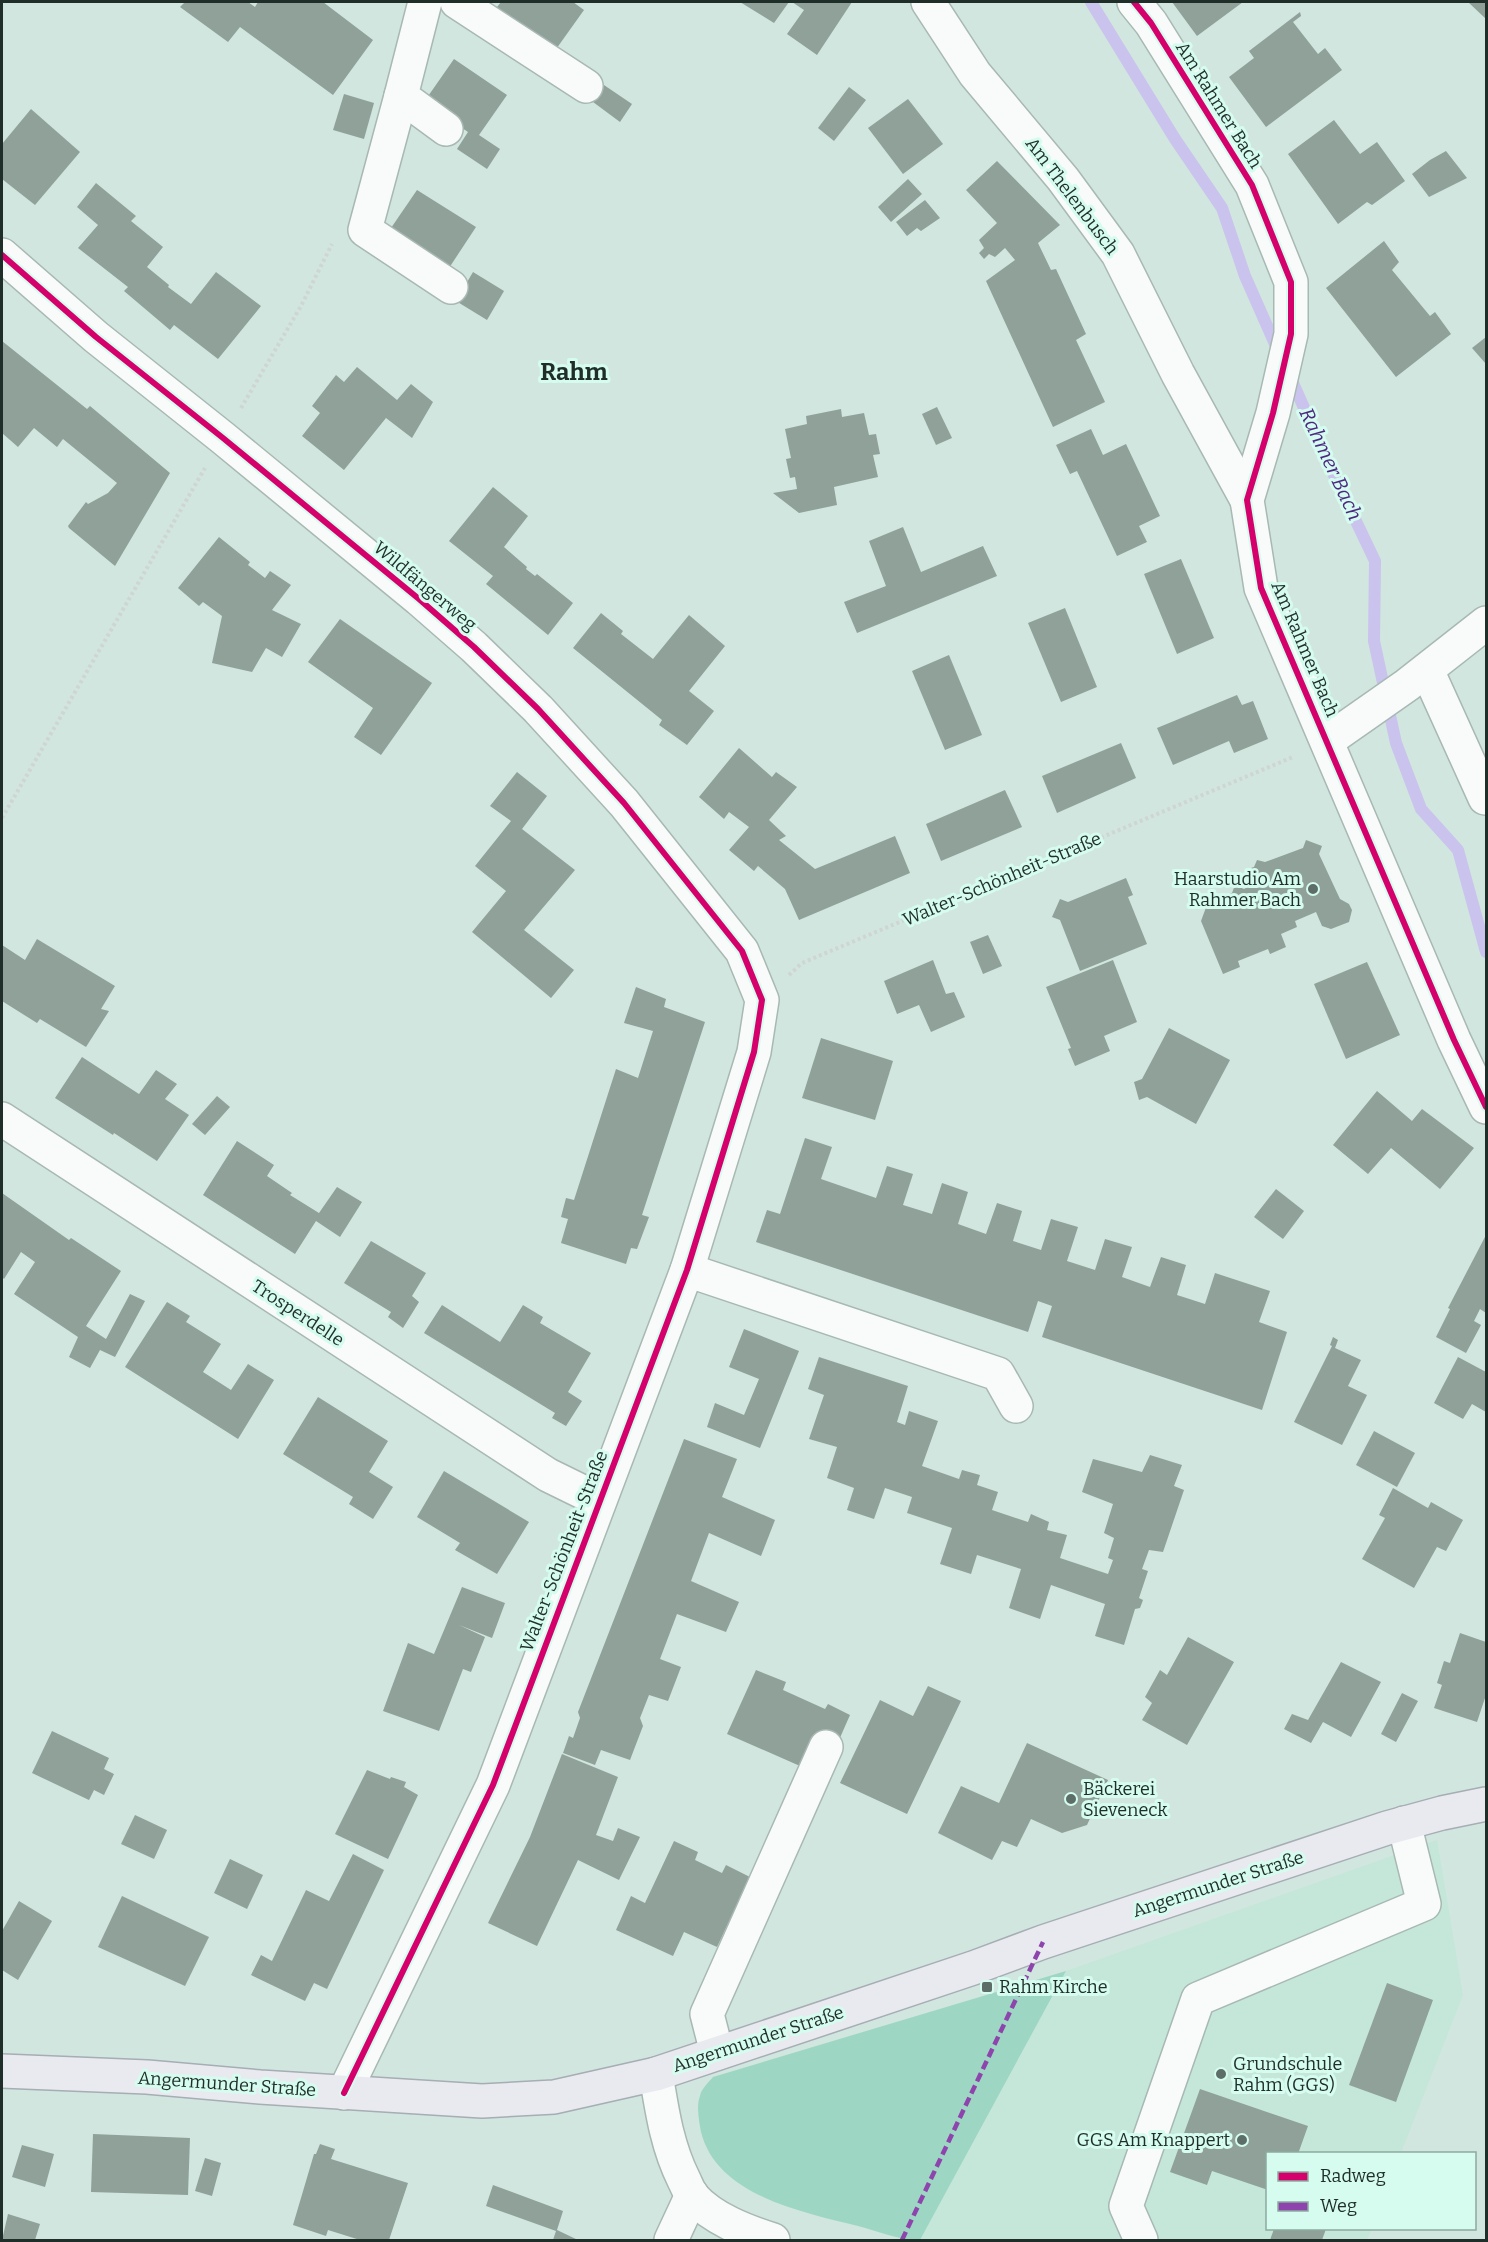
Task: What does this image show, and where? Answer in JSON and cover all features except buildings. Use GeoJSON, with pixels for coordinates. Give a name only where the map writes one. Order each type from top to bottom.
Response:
{"type":"FeatureCollection","features":[{"type":"Feature","properties":{"kind":"main road","name":"Angermunder Straße"},"geometry":{"type":"LineString","coordinates":[[2,2071],[147,2077],[344,2093],[482,2101],[555,2097],[656,2074],[973,1968],[1054,1938],[1404,1823],[1486,1804]]}},
{"type":"Feature","properties":{"kind":"street"},"geometry":{"type":"LineString","coordinates":[[425,2],[365,230],[451,287]]}},
{"type":"Feature","properties":{"kind":"street"},"geometry":{"type":"LineString","coordinates":[[457,2],[586,86]]}},
{"type":"Feature","properties":{"kind":"street","name":"Am Thelenbusch"},"geometry":{"type":"LineString","coordinates":[[928,2],[975,74],[1063,179],[1118,254],[1178,374],[1247,500]]}},
{"type":"Feature","properties":{"kind":"street","name":"Am Rahmer Bach"},"geometry":{"type":"LineString","coordinates":[[1134,2],[1151,23],[1252,185],[1291,282],[1291,334],[1273,413],[1247,500],[1261,588],[1340,733],[1454,1040],[1486,1107]]}},
{"type":"Feature","properties":{"kind":"street"},"geometry":{"type":"LineString","coordinates":[[401,96],[446,129]]}},
{"type":"Feature","properties":{"kind":"street","name":"Wildfängerweg"},"geometry":{"type":"LineString","coordinates":[[2,255],[96,337],[419,599],[474,647],[538,709],[624,803],[742,951],[762,1000]]}},
{"type":"Feature","properties":{"kind":"street"},"geometry":{"type":"LineString","coordinates":[[1340,733],[1417,678],[1486,623]]}},
{"type":"Feature","properties":{"kind":"street"},"geometry":{"type":"LineString","coordinates":[[1417,678],[1485,798],[1486,796]]}},
{"type":"Feature","properties":{"kind":"street","name":"Walter-Schönheit-Straße"},"geometry":{"type":"LineString","coordinates":[[344,2093],[493,1785],[687,1270],[754,1052],[762,1000]]}},
{"type":"Feature","properties":{"kind":"street","name":"Trosperdelle"},"geometry":{"type":"LineString","coordinates":[[2,1119],[548,1476],[599,1500]]}},
{"type":"Feature","properties":{"kind":"street"},"geometry":{"type":"LineString","coordinates":[[687,1270],[998,1374],[1016,1406]]}},
{"type":"Feature","properties":{"kind":"street"},"geometry":{"type":"LineString","coordinates":[[717,2053],[707,2014],[826,1747]]}},
{"type":"Feature","properties":{"kind":"street"},"geometry":{"type":"LineString","coordinates":[[1141,2241],[1126,2206],[1198,1998],[1424,1904],[1404,1823]]}},
{"type":"Feature","properties":{"kind":"street"},"geometry":{"type":"LineString","coordinates":[[656,2074],[665,2127],[676,2164],[692,2195],[713,2215],[773,2241]]}},
{"type":"Feature","properties":{"kind":"street"},"geometry":{"type":"LineString","coordinates":[[670,2241],[692,2195]]}},
{"type":"Feature","properties":{"kind":"shaded area","name":"Grundschule Rahm (GGS)"},"geometry":{"type":"Polygon","coordinates":[[[1437,1840],[1463,1995],[1401,2152],[1266,2152],[1266,2230],[1372,2230],[1367,2240],[920,2240],[1066,1971],[1437,1840]]]}},
{"type":"Feature","properties":{"kind":"shaded area"},"geometry":{"type":"Polygon","coordinates":[[[1066,1971],[920,2240],[889,2235],[788,2207],[765,2198],[743,2186],[725,2172],[710,2154],[701,2132],[698,2104],[702,2091],[713,2077],[1066,1971]]]}},
{"type":"Feature","properties":{"kind":"waterway","name":"Rahmer Bach"},"geometry":{"type":"LineString","coordinates":[[1091,2],[1175,139],[1222,208],[1245,276],[1279,353]]}},
{"type":"Feature","properties":{"kind":"waterway","name":"Rahmer Bach"},"geometry":{"type":"LineString","coordinates":[[1289,374],[1375,561],[1374,641],[1396,743],[1421,809],[1458,850],[1486,952]]}},
{"type":"Feature","properties":{"kind":"marked path"},"geometry":{"type":"LineString","coordinates":[[902,2240],[1043,1942]]}},
{"type":"Feature","properties":{"kind":"cycle path"},"geometry":{"type":"LineString","coordinates":[[1134,2],[1151,23],[1252,185],[1291,282],[1291,334],[1273,413],[1247,500],[1261,588],[1454,1040],[1486,1107]]}},
{"type":"Feature","properties":{"kind":"cycle path"},"geometry":{"type":"LineString","coordinates":[[2,255],[96,337],[419,599],[474,647],[538,709],[624,803],[742,951],[762,1000],[754,1052],[687,1270],[493,1785],[344,2093]]}},
{"type":"Feature","properties":{"kind":"place","name":"Haarstudio Am Rahmer Bach"},"geometry":{"type":"Point","coordinates":[1313,889]}},
{"type":"Feature","properties":{"kind":"place","name":"Bäckerei Sieveneck"},"geometry":{"type":"Point","coordinates":[1071,1799]}},
{"type":"Feature","properties":{"kind":"place","name":"Rahm Kirche"},"geometry":{"type":"Point","coordinates":[987,1987]}},
{"type":"Feature","properties":{"kind":"place","name":"Grundschule Rahm (GGS)"},"geometry":{"type":"Point","coordinates":[1221,2074]}},
{"type":"Feature","properties":{"kind":"place","name":"GGS Am Knappert"},"geometry":{"type":"Point","coordinates":[1242,2140]}},
{"type":"Feature","properties":{"kind":"district","name":"Rahm"},"geometry":{"type":"Point","coordinates":[574,372]}}]}
